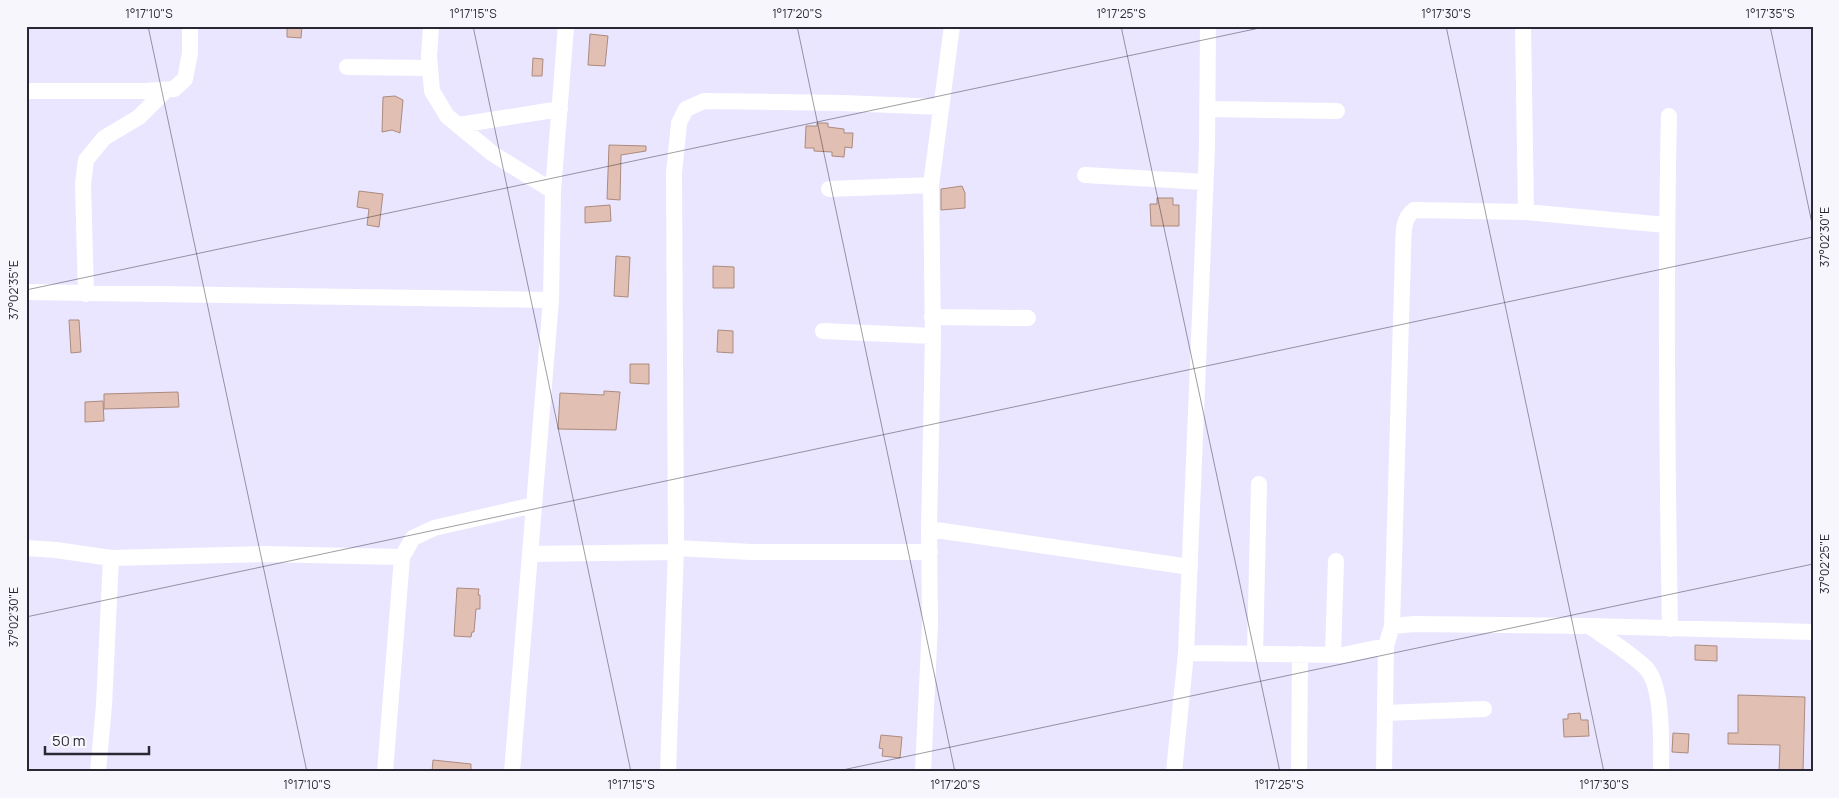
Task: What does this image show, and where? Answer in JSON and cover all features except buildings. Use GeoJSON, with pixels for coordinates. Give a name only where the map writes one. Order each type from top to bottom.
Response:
{"type":"FeatureCollection","features":[{"type":"Feature","properties":{"kind":"street"},"geometry":{"type":"LineString","coordinates":[[26,90],[174,89],[185,80],[190,53],[190,26]]}},
{"type":"Feature","properties":{"kind":"street"},"geometry":{"type":"LineString","coordinates":[[431,26],[429,56],[432,92],[448,116],[493,154],[553,191]]}},
{"type":"Feature","properties":{"kind":"street"},"geometry":{"type":"LineString","coordinates":[[512,772],[551,300],[553,191],[566,26]]}},
{"type":"Feature","properties":{"kind":"street"},"geometry":{"type":"LineString","coordinates":[[923,772],[930,624],[929,528],[933,336],[931,185],[952,26]]}},
{"type":"Feature","properties":{"kind":"street"},"geometry":{"type":"LineString","coordinates":[[1174,772],[1186,653],[1190,567],[1205,182],[1208,26]]}},
{"type":"Feature","properties":{"kind":"street"},"geometry":{"type":"LineString","coordinates":[[1523,26],[1526,212]]}},
{"type":"Feature","properties":{"kind":"street"},"geometry":{"type":"LineString","coordinates":[[347,67],[430,68]]}},
{"type":"Feature","properties":{"kind":"street"},"geometry":{"type":"LineString","coordinates":[[86,294],[83,184],[86,160],[104,138],[139,117],[165,90]]}},
{"type":"Feature","properties":{"kind":"street"},"geometry":{"type":"LineString","coordinates":[[668,772],[676,550],[674,173],[679,123],[686,109],[704,101],[842,103],[940,107]]}},
{"type":"Feature","properties":{"kind":"street"},"geometry":{"type":"LineString","coordinates":[[459,125],[560,109]]}},
{"type":"Feature","properties":{"kind":"street"},"geometry":{"type":"LineString","coordinates":[[1207,109],[1337,111]]}},
{"type":"Feature","properties":{"kind":"street"},"geometry":{"type":"LineString","coordinates":[[1669,116],[1666,225],[1670,629]]}},
{"type":"Feature","properties":{"kind":"street"},"geometry":{"type":"LineString","coordinates":[[1085,176],[1205,182]]}},
{"type":"Feature","properties":{"kind":"street"},"geometry":{"type":"LineString","coordinates":[[829,189],[931,185]]}},
{"type":"Feature","properties":{"kind":"street"},"geometry":{"type":"LineString","coordinates":[[1384,772],[1386,646],[1392,626],[1402,262],[1405,221],[1408,214],[1414,210],[1526,212],[1666,225]]}},
{"type":"Feature","properties":{"kind":"street"},"geometry":{"type":"LineString","coordinates":[[26,292],[551,300]]}},
{"type":"Feature","properties":{"kind":"street"},"geometry":{"type":"LineString","coordinates":[[932,317],[1028,318]]}},
{"type":"Feature","properties":{"kind":"street"},"geometry":{"type":"LineString","coordinates":[[823,331],[933,336]]}},
{"type":"Feature","properties":{"kind":"street"},"geometry":{"type":"LineString","coordinates":[[1254,653],[1259,484]]}},
{"type":"Feature","properties":{"kind":"street"},"geometry":{"type":"LineString","coordinates":[[385,772],[402,557],[413,538],[434,528],[534,505]]}},
{"type":"Feature","properties":{"kind":"street"},"geometry":{"type":"LineString","coordinates":[[929,528],[1190,567]]}},
{"type":"Feature","properties":{"kind":"street"},"geometry":{"type":"LineString","coordinates":[[26,548],[56,550],[111,558],[261,554],[402,557]]}},
{"type":"Feature","properties":{"kind":"street"},"geometry":{"type":"LineString","coordinates":[[530,554],[676,550],[930,552]]}},
{"type":"Feature","properties":{"kind":"street"},"geometry":{"type":"LineString","coordinates":[[98,772],[104,705],[111,558]]}},
{"type":"Feature","properties":{"kind":"street"},"geometry":{"type":"LineString","coordinates":[[1332,654],[1336,560]]}},
{"type":"Feature","properties":{"kind":"street"},"geometry":{"type":"LineString","coordinates":[[1392,626],[1414,624],[1589,626],[1813,632]]}},
{"type":"Feature","properties":{"kind":"street"},"geometry":{"type":"LineString","coordinates":[[1589,626],[1646,668],[1655,682],[1659,700],[1661,772]]}},
{"type":"Feature","properties":{"kind":"street"},"geometry":{"type":"LineString","coordinates":[[1186,653],[1343,655],[1386,646]]}},
{"type":"Feature","properties":{"kind":"street"},"geometry":{"type":"LineString","coordinates":[[1299,772],[1300,654]]}},
{"type":"Feature","properties":{"kind":"street"},"geometry":{"type":"LineString","coordinates":[[1385,713],[1484,709]]}}]}
